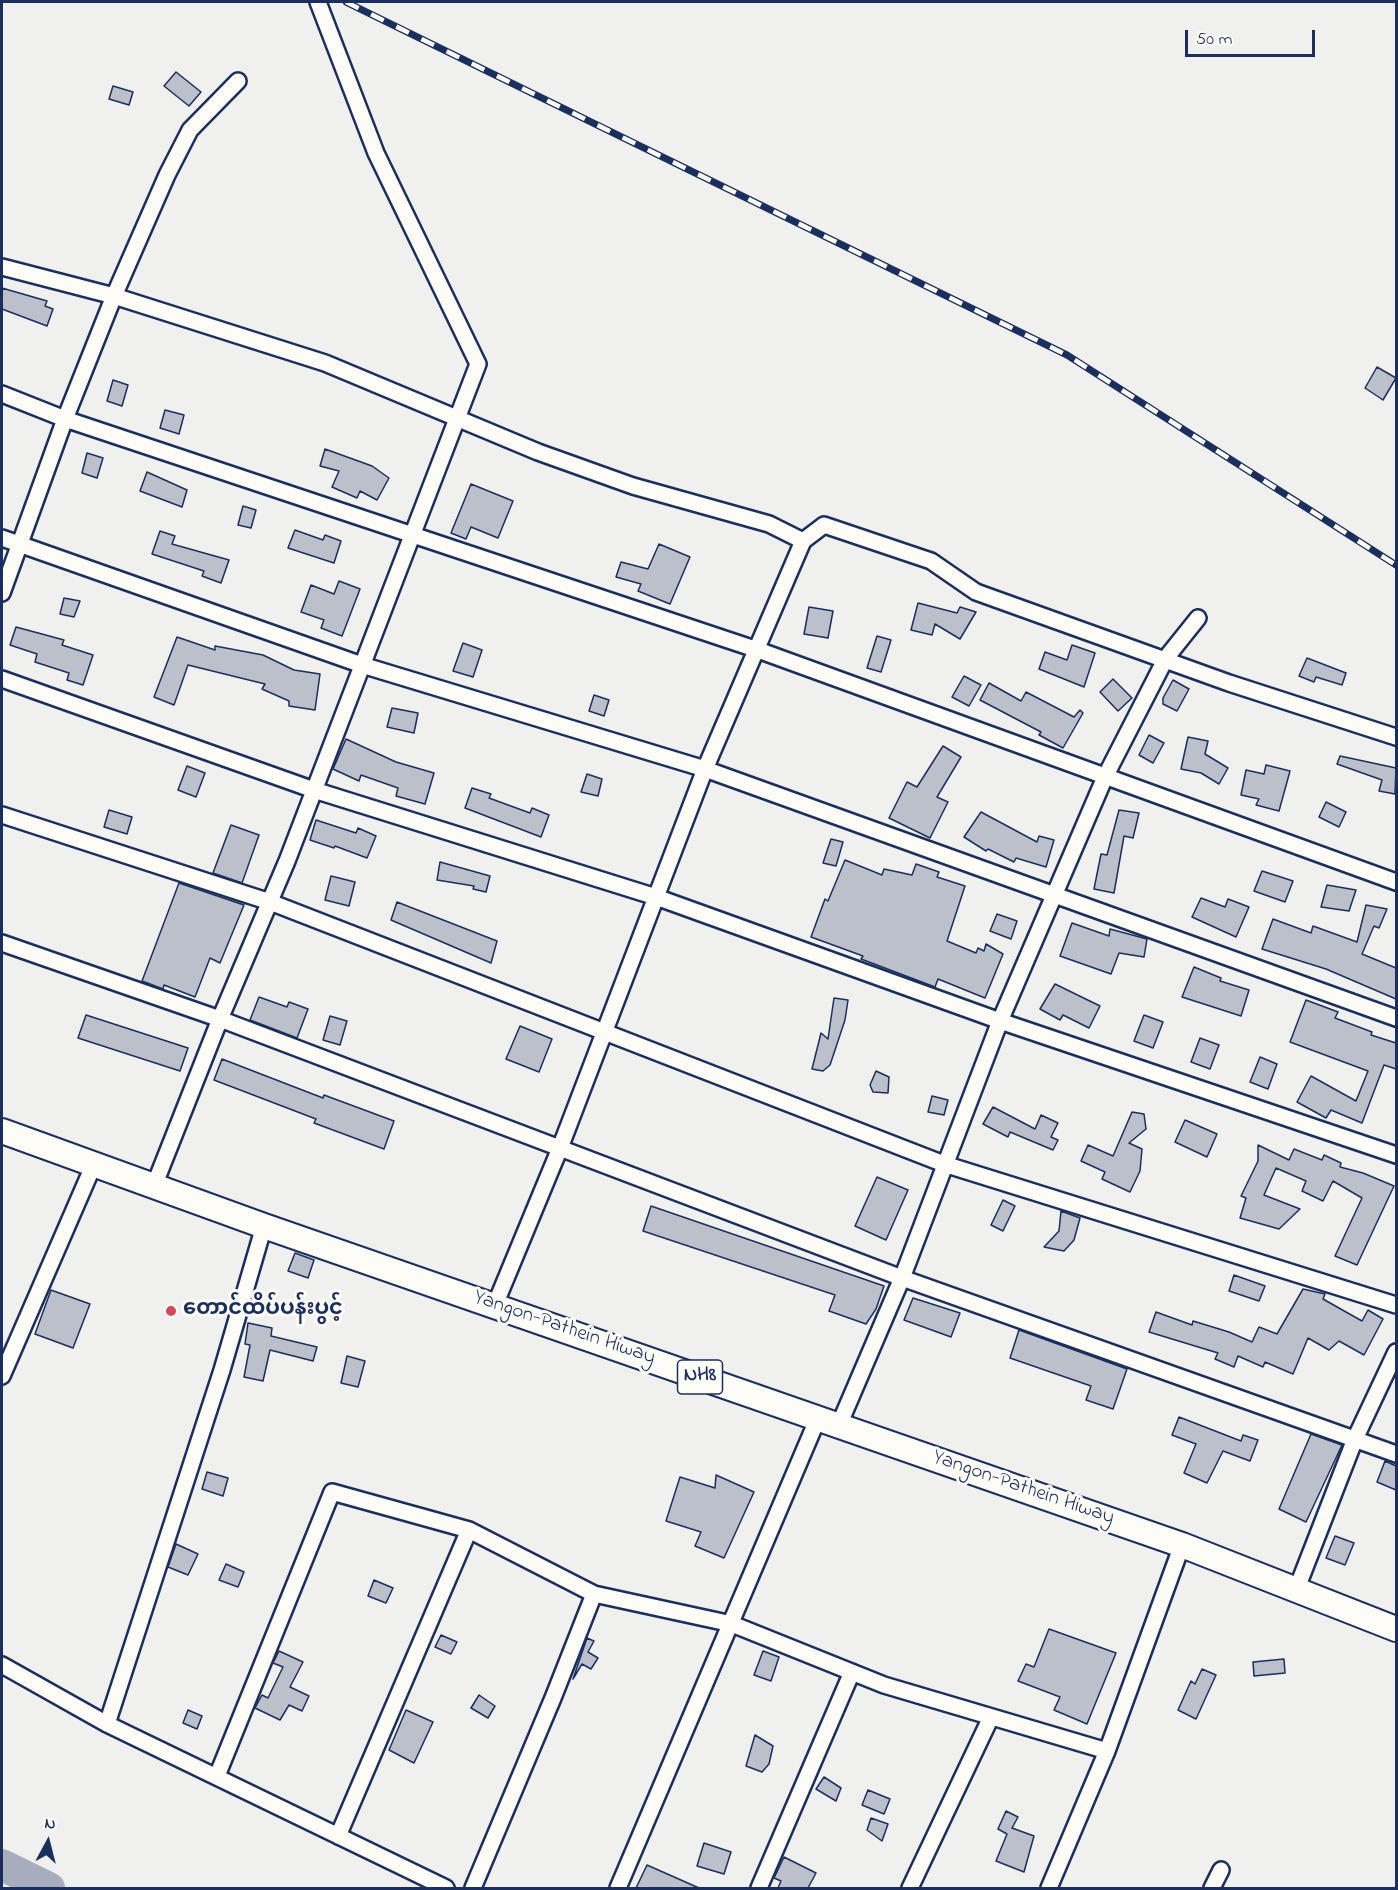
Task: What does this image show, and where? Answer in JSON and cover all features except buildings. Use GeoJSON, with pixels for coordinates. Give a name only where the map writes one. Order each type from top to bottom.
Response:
{"type":"FeatureCollection","features":[{"type":"Feature","properties":{"kind":"highway","name":"Yangon-Pathein Hiway"},"geometry":{"type":"LineString","coordinates":[[2,1131],[264,1226],[1182,1545],[1396,1629]]}},
{"type":"Feature","properties":{"kind":"street"},"geometry":{"type":"LineString","coordinates":[[154,1186],[220,1018],[270,902],[478,364],[376,153],[318,2]]}},
{"type":"Feature","properties":{"kind":"street"},"geometry":{"type":"LineString","coordinates":[[2,593],[65,419],[114,296],[190,130],[238,81]]}},
{"type":"Feature","properties":{"kind":"street"},"geometry":{"type":"LineString","coordinates":[[2,267],[114,296],[325,363],[538,452],[633,486],[769,524],[803,541]]}},
{"type":"Feature","properties":{"kind":"street"},"geometry":{"type":"LineString","coordinates":[[2,394],[65,419],[758,650],[1396,882]]}},
{"type":"Feature","properties":{"kind":"street"},"geometry":{"type":"LineString","coordinates":[[495,1305],[560,1148],[705,769],[803,541],[824,525],[931,561],[976,592],[1166,658],[1229,683],[1396,736]]}},
{"type":"Feature","properties":{"kind":"street"},"geometry":{"type":"LineString","coordinates":[[2,538],[19,546],[362,665],[705,769],[1055,893],[1396,1018]]}},
{"type":"Feature","properties":{"kind":"street"},"geometry":{"type":"LineString","coordinates":[[618,1888],[732,1624],[828,1421],[902,1278],[1000,1022],[1105,777],[1166,658],[1198,618]]}},
{"type":"Feature","properties":{"kind":"street"},"geometry":{"type":"LineString","coordinates":[[2,679],[314,790],[656,897],[1000,1022],[1396,1155]]}},
{"type":"Feature","properties":{"kind":"street"},"geometry":{"type":"LineString","coordinates":[[2,815],[270,902],[606,1030],[944,1164],[1396,1305]]}},
{"type":"Feature","properties":{"kind":"street"},"geometry":{"type":"LineString","coordinates":[[2,943],[220,1018],[902,1278],[1396,1454]]}},
{"type":"Feature","properties":{"kind":"street"},"geometry":{"type":"LineString","coordinates":[[2,1376],[94,1164]]}},
{"type":"Feature","properties":{"kind":"street"},"geometry":{"type":"LineString","coordinates":[[107,1724],[222,1370],[264,1226]]}},
{"type":"Feature","properties":{"kind":"street"},"geometry":{"type":"LineString","coordinates":[[1296,1588],[1355,1439],[1396,1352]]}},
{"type":"Feature","properties":{"kind":"street"},"geometry":{"type":"LineString","coordinates":[[217,1776],[332,1492],[469,1530],[594,1594],[732,1624],[884,1684],[1107,1751]]}},
{"type":"Feature","properties":{"kind":"street"},"geometry":{"type":"LineString","coordinates":[[339,1836],[469,1530]]}},
{"type":"Feature","properties":{"kind":"street"},"geometry":{"type":"LineString","coordinates":[[1049,1888],[1107,1751],[1182,1545]]}},
{"type":"Feature","properties":{"kind":"street"},"geometry":{"type":"LineString","coordinates":[[473,1888],[594,1594]]}},
{"type":"Feature","properties":{"kind":"street"},"geometry":{"type":"LineString","coordinates":[[2,1665],[107,1724],[446,1888]]}},
{"type":"Feature","properties":{"kind":"street"},"geometry":{"type":"LineString","coordinates":[[759,1888],[852,1672]]}},
{"type":"Feature","properties":{"kind":"street"},"geometry":{"type":"LineString","coordinates":[[910,1888],[992,1717]]}},
{"type":"Feature","properties":{"kind":"street"},"geometry":{"type":"LineString","coordinates":[[1212,1888],[1221,1870]]}},
{"type":"Feature","properties":{"kind":"waterway"},"geometry":{"type":"LineString","coordinates":[[2,1865],[49,1888]]}},
{"type":"Feature","properties":{"kind":"railway"},"geometry":{"type":"LineString","coordinates":[[346,2],[1067,355],[1396,565]]}},
{"type":"Feature","properties":{"kind":"place","name":"တောင်ထိပ်ပန်းပွင့်"},"geometry":{"type":"Point","coordinates":[171,1311]}}]}
